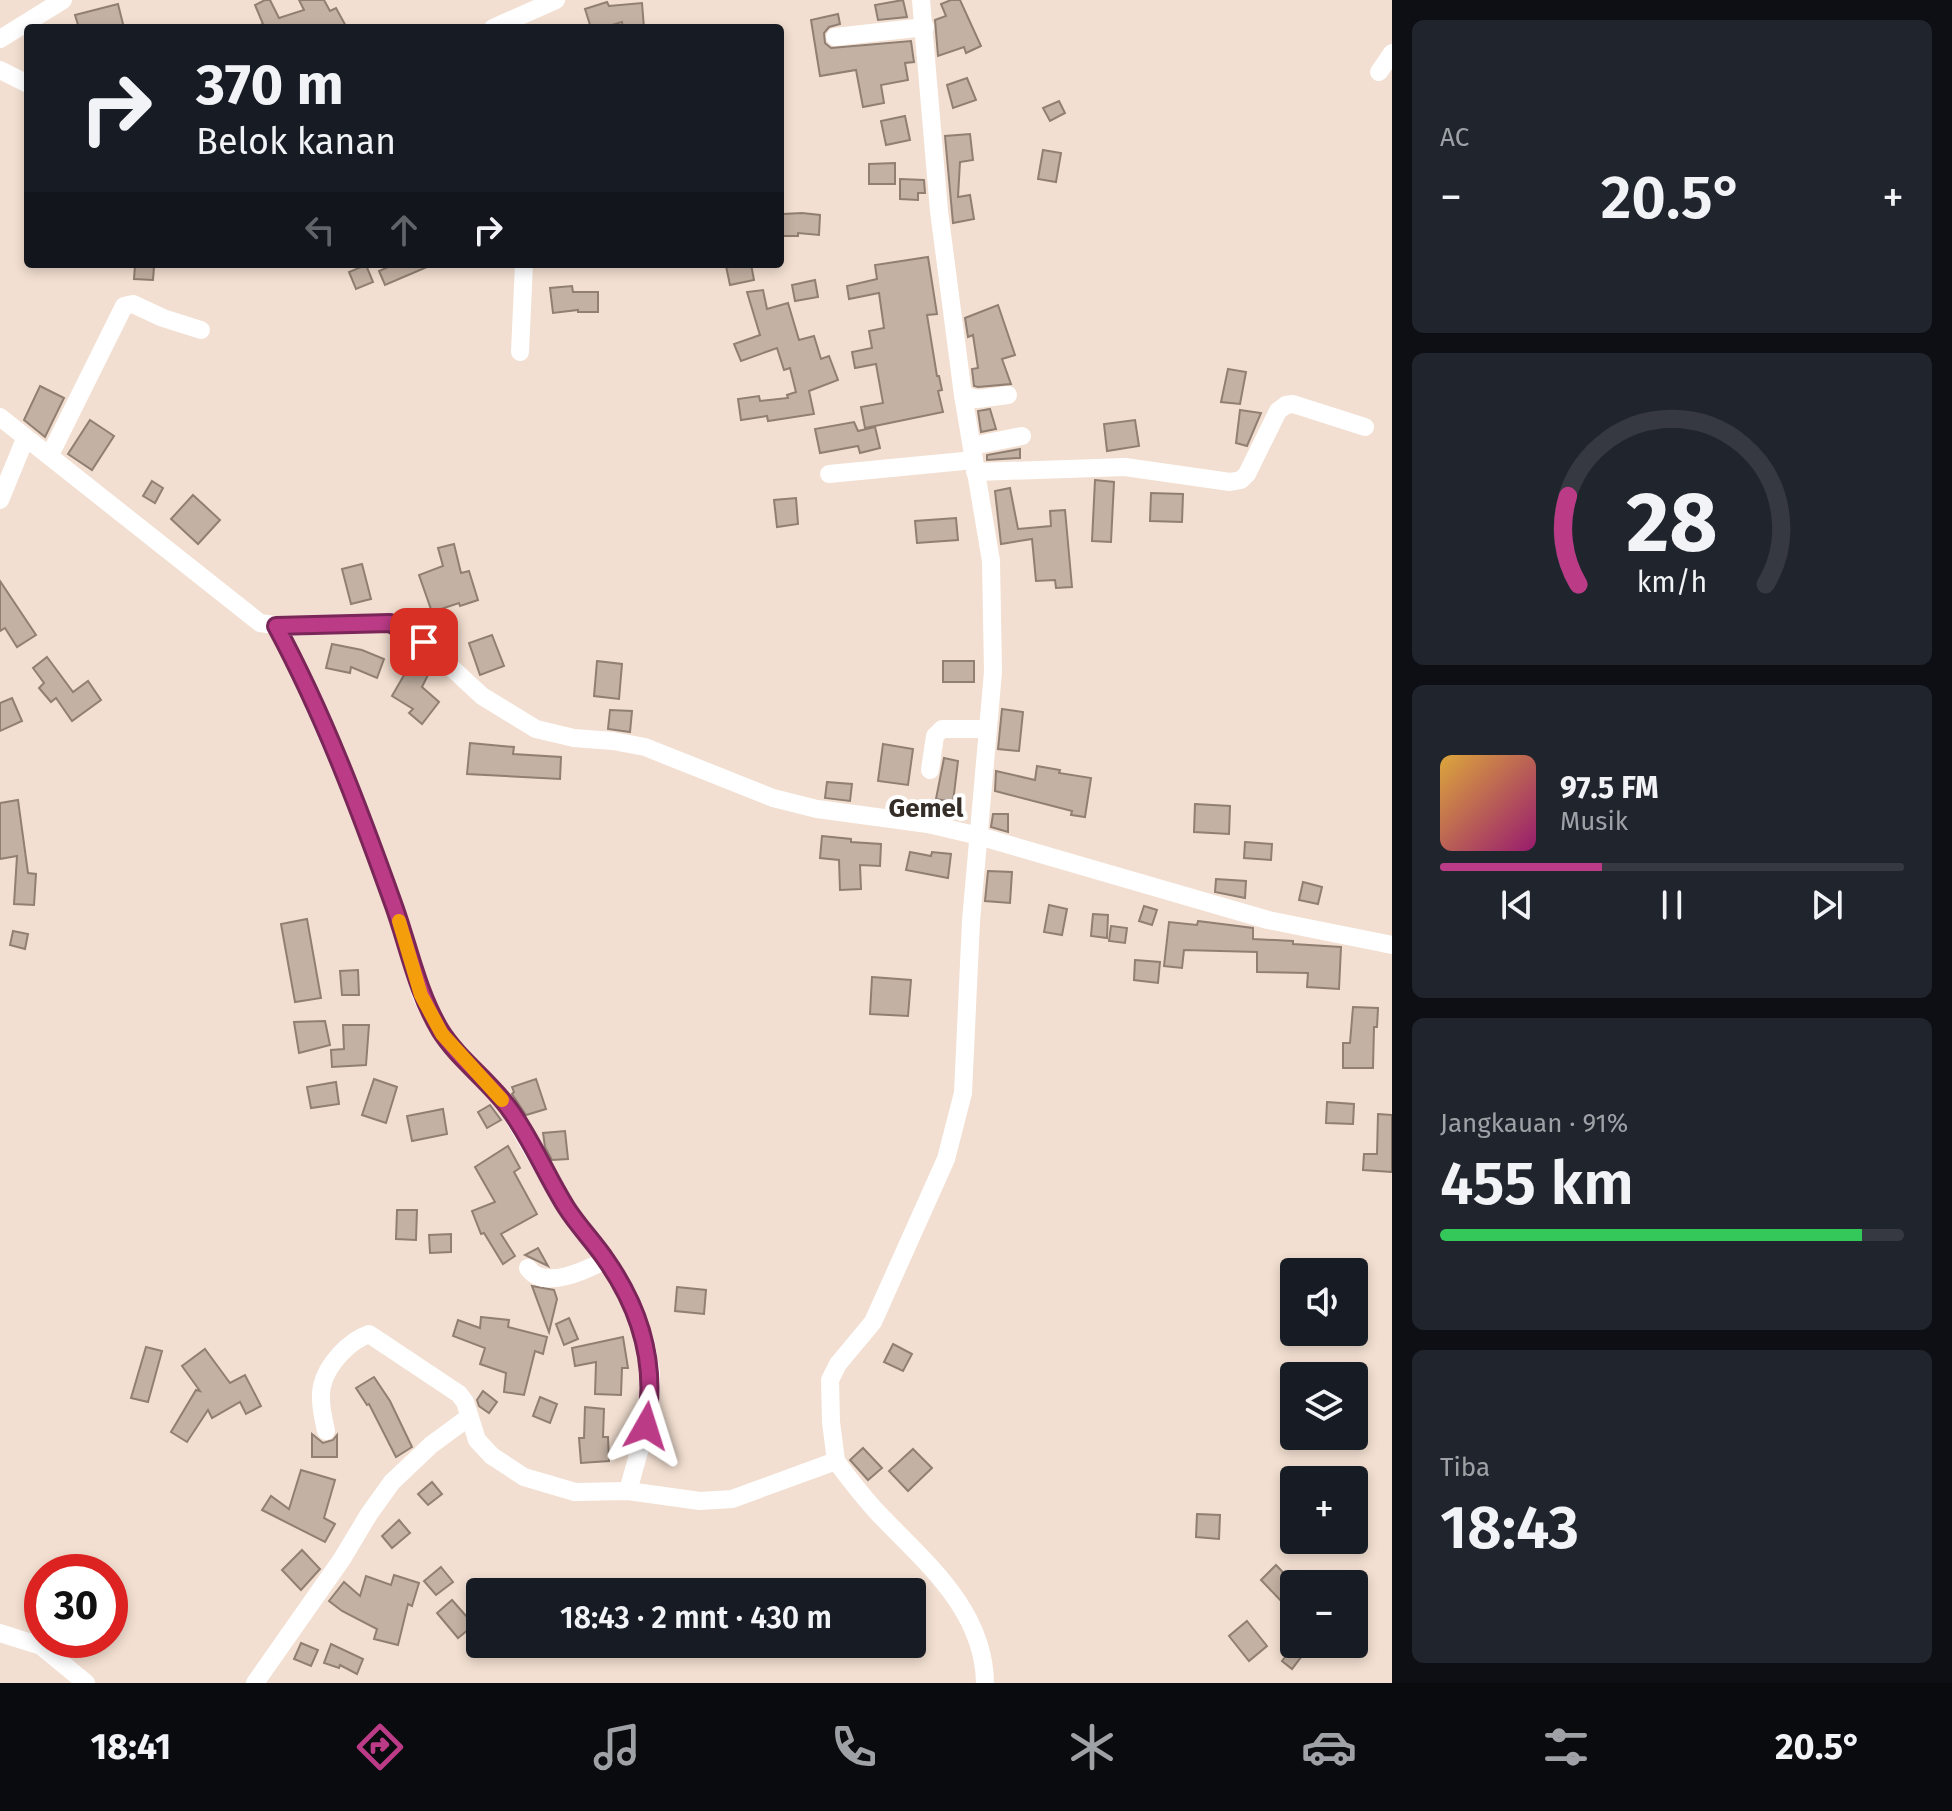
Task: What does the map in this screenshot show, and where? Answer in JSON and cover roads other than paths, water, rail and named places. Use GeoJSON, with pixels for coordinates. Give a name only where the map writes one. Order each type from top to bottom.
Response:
{"type":"FeatureCollection","features":[{"type":"Feature","properties":{"kind":"street"},"geometry":{"type":"LineString","coordinates":[[24,24],[63,0]]}},
{"type":"Feature","properties":{"kind":"street"},"geometry":{"type":"LineString","coordinates":[[502,24],[556,0]]}},
{"type":"Feature","properties":{"kind":"street"},"geometry":{"type":"LineString","coordinates":[[921,0],[939,211],[963,395],[991,561],[993,672],[966,990],[963,1093],[956,1127],[946,1159],[873,1322],[838,1364],[830,1380],[831,1422],[836,1461],[861,1495],[932,1566],[976,1633],[982,1651],[985,1683]]}},
{"type":"Feature","properties":{"kind":"street"},"geometry":{"type":"LineString","coordinates":[[0,39],[24,24]]}},
{"type":"Feature","properties":{"kind":"street"},"geometry":{"type":"LineString","coordinates":[[835,37],[925,27]]}},
{"type":"Feature","properties":{"kind":"street"},"geometry":{"type":"LineString","coordinates":[[1379,72],[1392,53]]}},
{"type":"Feature","properties":{"kind":"street"},"geometry":{"type":"LineString","coordinates":[[0,70],[24,82]]}},
{"type":"Feature","properties":{"kind":"street"},"geometry":{"type":"LineString","coordinates":[[520,352],[524,268]]}},
{"type":"Feature","properties":{"kind":"street"},"geometry":{"type":"LineString","coordinates":[[50,455],[124,306],[133,304],[201,330]]}},
{"type":"Feature","properties":{"kind":"street"},"geometry":{"type":"LineString","coordinates":[[963,395],[977,399],[1008,395]]}},
{"type":"Feature","properties":{"kind":"street"},"geometry":{"type":"LineString","coordinates":[[829,474],[974,459],[1125,467],[1230,482],[1241,480],[1250,470],[1278,411],[1286,405],[1293,404],[1365,427]]}},
{"type":"Feature","properties":{"kind":"street"},"geometry":{"type":"LineString","coordinates":[[0,417],[260,623],[276,626],[390,623],[424,642],[482,696],[536,729],[574,738],[645,747],[773,798],[817,809],[928,824],[979,836],[1268,920],[1392,945]]}},
{"type":"Feature","properties":{"kind":"street"},"geometry":{"type":"LineString","coordinates":[[974,459],[1022,436]]}},
{"type":"Feature","properties":{"kind":"street"},"geometry":{"type":"LineString","coordinates":[[0,500],[25,439]]}},
{"type":"Feature","properties":{"kind":"street"},"geometry":{"type":"LineString","coordinates":[[276,626],[300,673],[358,807],[428,1009],[442,1034],[507,1106],[566,1208],[626,1291],[641,1329],[651,1373],[646,1426],[628,1491]]}},
{"type":"Feature","properties":{"kind":"street"},"geometry":{"type":"LineString","coordinates":[[930,770],[935,736],[942,729],[988,729]]}},
{"type":"Feature","properties":{"kind":"street"},"geometry":{"type":"LineString","coordinates":[[528,1268],[534,1276],[544,1279],[581,1271],[606,1260]]}},
{"type":"Feature","properties":{"kind":"street"},"geometry":{"type":"LineString","coordinates":[[326,1431],[321,1404],[327,1372],[349,1345],[366,1334],[377,1337],[403,1358],[459,1394],[465,1402],[471,1428],[482,1447],[505,1467],[524,1477],[575,1492],[628,1491],[700,1501],[732,1499],[836,1461]]}},
{"type":"Feature","properties":{"kind":"street"},"geometry":{"type":"LineString","coordinates":[[255,1683],[392,1482],[431,1445],[469,1417]]}},
{"type":"Feature","properties":{"kind":"street"},"geometry":{"type":"LineString","coordinates":[[0,1633],[41,1646],[86,1683]]}},
{"type":"Feature","properties":{"kind":"district","name":"Gemel"},"geometry":{"type":"Point","coordinates":[926,808]}}]}
